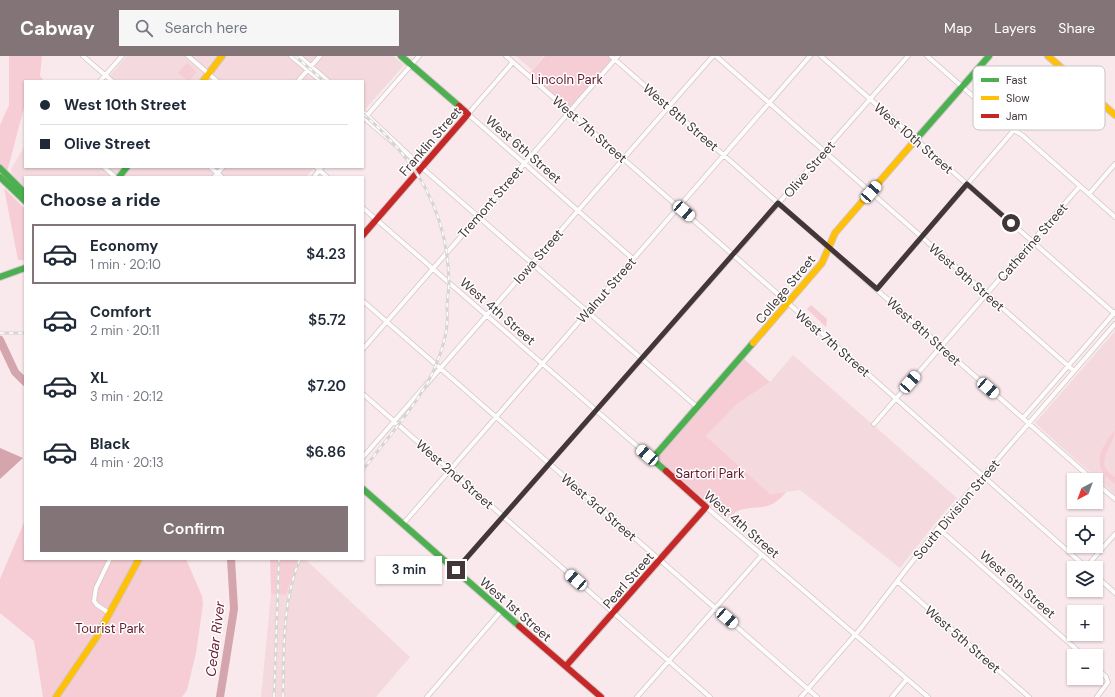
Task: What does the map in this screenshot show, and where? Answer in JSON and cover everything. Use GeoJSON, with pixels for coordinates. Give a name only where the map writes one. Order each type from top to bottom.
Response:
{"type":"FeatureCollection","features":[{"type":"Feature","properties":{"kind":"street"},"geometry":{"type":"LineString","coordinates":[[83,56],[111,80]]}},
{"type":"Feature","properties":{"kind":"street"},"geometry":{"type":"LineString","coordinates":[[101,80],[122,56]]}},
{"type":"Feature","properties":{"kind":"street"},"geometry":{"type":"LineString","coordinates":[[188,56],[216,80]]}},
{"type":"Feature","properties":{"kind":"street"},"geometry":{"type":"LineString","coordinates":[[204,80],[222,56]]}},
{"type":"Feature","properties":{"kind":"street"},"geometry":{"type":"LineString","coordinates":[[291,56],[327,80]]}},
{"type":"Feature","properties":{"kind":"street"},"geometry":{"type":"LineString","coordinates":[[299,56],[320,80]]}},
{"type":"Feature","properties":{"kind":"street"},"geometry":{"type":"LineString","coordinates":[[299,80],[320,56]]}},
{"type":"Feature","properties":{"kind":"street","name":"West 6th Street"},"geometry":{"type":"LineString","coordinates":[[401,56],[633,259]]}},
{"type":"Feature","properties":{"kind":"street"},"geometry":{"type":"LineString","coordinates":[[419,56],[364,118],[697,407]]}},
{"type":"Feature","properties":{"kind":"street","name":"West 7th Street"},"geometry":{"type":"LineString","coordinates":[[506,56],[896,398],[1078,561]]}},
{"type":"Feature","properties":{"kind":"street","name":"West 8th Street"},"geometry":{"type":"LineString","coordinates":[[611,56],[616,58],[723,155],[1085,473]]}},
{"type":"Feature","properties":{"kind":"street","name":"West 9th Street"},"geometry":{"type":"LineString","coordinates":[[715,56],[1074,371]]}},
{"type":"Feature","properties":{"kind":"street","name":"Iowa Street"},"geometry":{"type":"LineString","coordinates":[[364,456],[486,315],[715,56]]}},
{"type":"Feature","properties":{"kind":"street","name":"Walnut Street"},"geometry":{"type":"LineString","coordinates":[[403,524],[810,56]]}},
{"type":"Feature","properties":{"kind":"street","name":"West 10th Street"},"geometry":{"type":"LineString","coordinates":[[821,56],[1115,313]]}},
{"type":"Feature","properties":{"kind":"street","name":"Olive Street"},"geometry":{"type":"LineString","coordinates":[[456,570],[908,56]]}},
{"type":"Feature","properties":{"kind":"street"},"geometry":{"type":"LineString","coordinates":[[927,56],[973,96]]}},
{"type":"Feature","properties":{"kind":"street","name":"College Street"},"geometry":{"type":"LineString","coordinates":[[980,66],[989,56]]}},
{"type":"Feature","properties":{"kind":"street"},"geometry":{"type":"LineString","coordinates":[[1048,56],[1059,66]]}},
{"type":"Feature","properties":{"kind":"street","name":"Tremont Street"},"geometry":{"type":"LineString","coordinates":[[364,348],[616,58]]}},
{"type":"Feature","properties":{"kind":"street","name":"Franklin Street"},"geometry":{"type":"LineString","coordinates":[[364,234],[513,62]]}},
{"type":"Feature","properties":{"kind":"street","name":"College Street"},"geometry":{"type":"LineString","coordinates":[[652,459],[822,263],[836,233],[973,74]]}},
{"type":"Feature","properties":{"kind":"street"},"geometry":{"type":"LineString","coordinates":[[1105,106],[1115,115]]}},
{"type":"Feature","properties":{"kind":"street"},"geometry":{"type":"LineString","coordinates":[[877,289],[1014,130],[1022,135],[1115,217]]}},
{"type":"Feature","properties":{"kind":"street"},"geometry":{"type":"LineString","coordinates":[[1089,194],[1115,164]]}},
{"type":"Feature","properties":{"kind":"street"},"geometry":{"type":"LineString","coordinates":[[0,168],[3,177],[24,200]]}},
{"type":"Feature","properties":{"kind":"street"},"geometry":{"type":"LineString","coordinates":[[105,168],[114,176]]}},
{"type":"Feature","properties":{"kind":"street"},"geometry":{"type":"LineString","coordinates":[[120,176],[126,168]]}},
{"type":"Feature","properties":{"kind":"street"},"geometry":{"type":"LineString","coordinates":[[319,168],[326,176]]}},
{"type":"Feature","properties":{"kind":"street"},"geometry":{"type":"LineString","coordinates":[[3,177],[24,192]]}},
{"type":"Feature","properties":{"kind":"street","name":"Catherine Street"},"geometry":{"type":"LineString","coordinates":[[874,424],[1080,186]]}},
{"type":"Feature","properties":{"kind":"street","name":"West 4th Street"},"geometry":{"type":"LineString","coordinates":[[364,209],[706,507],[928,697]]}},
{"type":"Feature","properties":{"kind":"street"},"geometry":{"type":"LineString","coordinates":[[0,277],[24,268]]}},
{"type":"Feature","properties":{"kind":"street","name":"West 3rd Street"},"geometry":{"type":"LineString","coordinates":[[364,302],[817,697]]}},
{"type":"Feature","properties":{"kind":"street"},"geometry":{"type":"LineString","coordinates":[[1023,418],[1115,313]]}},
{"type":"Feature","properties":{"kind":"street","name":"South Division Street"},"geometry":{"type":"LineString","coordinates":[[801,697],[855,635],[938,528],[1115,324]]}},
{"type":"Feature","properties":{"kind":"street","name":"West 2nd Street"},"geometry":{"type":"LineString","coordinates":[[364,395],[710,697]]}},
{"type":"Feature","properties":{"kind":"street"},"geometry":{"type":"LineString","coordinates":[[1103,489],[1115,499]]}},
{"type":"Feature","properties":{"kind":"street","name":"West 1st Street"},"geometry":{"type":"LineString","coordinates":[[364,490],[601,697]]}},
{"type":"Feature","properties":{"kind":"street","name":"Pearl Street"},"geometry":{"type":"LineString","coordinates":[[566,666],[706,507]]}},
{"type":"Feature","properties":{"kind":"street","name":"West 6th Street"},"geometry":{"type":"LineString","coordinates":[[938,528],[1076,649]]}},
{"type":"Feature","properties":{"kind":"street"},"geometry":{"type":"LineString","coordinates":[[1092,561],[1115,534]]}},
{"type":"Feature","properties":{"kind":"street"},"geometry":{"type":"LineString","coordinates":[[637,697],[762,555]]}},
{"type":"Feature","properties":{"kind":"street"},"geometry":{"type":"LineString","coordinates":[[109,613],[96,606],[94,595],[110,560]]}},
{"type":"Feature","properties":{"kind":"street"},"geometry":{"type":"LineString","coordinates":[[56,697],[86,654],[138,560]]}},
{"type":"Feature","properties":{"kind":"street","name":"West 5th Street"},"geometry":{"type":"LineString","coordinates":[[897,581],[1029,697]]}},
{"type":"Feature","properties":{"kind":"street"},"geometry":{"type":"LineString","coordinates":[[1103,582],[1115,593]]}},
{"type":"Feature","properties":{"kind":"street"},"geometry":{"type":"LineString","coordinates":[[427,697],[502,610]]}},
{"type":"Feature","properties":{"kind":"street"},"geometry":{"type":"LineString","coordinates":[[1097,697],[1107,685],[1108,679],[1103,674]]}},
{"type":"Feature","properties":{"kind":"street"},"geometry":{"type":"LineString","coordinates":[[892,697],[907,679]]}},
{"type":"Feature","properties":{"kind":"shaded area"},"geometry":{"type":"Polygon","coordinates":[[[127,56],[393,56],[404,65],[364,111],[364,80],[106,80],[127,56]]]}},
{"type":"Feature","properties":{"kind":"shaded area"},"geometry":{"type":"Polygon","coordinates":[[[516,56],[544,56],[532,70],[516,56]]]}},
{"type":"Feature","properties":{"kind":"shaded area"},"geometry":{"type":"Polygon","coordinates":[[[24,147],[24,168],[314,168],[307,176],[24,176],[24,186],[13,176],[11,169],[24,147]]]}},
{"type":"Feature","properties":{"kind":"shaded area"},"geometry":{"type":"Polygon","coordinates":[[[1115,331],[1115,495],[1103,484],[1103,473],[1091,473],[1035,423],[1115,331]]]}},
{"type":"Feature","properties":{"kind":"shaded area"},"geometry":{"type":"Polygon","coordinates":[[[793,355],[957,498],[900,568],[800,490],[770,494],[706,436],[736,405],[770,382],[793,355]]]}},
{"type":"Feature","properties":{"kind":"shaded area"},"geometry":{"type":"Polygon","coordinates":[[[0,448],[23,458],[0,479],[0,448]]]}},
{"type":"Feature","properties":{"kind":"shaded area"},"geometry":{"type":"Polygon","coordinates":[[[296,560],[306,560],[410,657],[376,697],[261,697],[271,594],[286,595],[290,571],[296,560]]]}},
{"type":"Feature","properties":{"kind":"green space"},"geometry":{"type":"Polygon","coordinates":[[[9,56],[42,56],[40,76],[43,80],[24,80],[24,108],[7,172],[0,166],[0,125],[9,105],[9,56]]]}},
{"type":"Feature","properties":{"kind":"green space","name":"Lincoln Park"},"geometry":{"type":"Polygon","coordinates":[[[545,56],[611,56],[615,59],[569,111],[528,75],[545,56]]]}},
{"type":"Feature","properties":{"kind":"green space"},"geometry":{"type":"Polygon","coordinates":[[[187,63],[197,72],[190,80],[178,73],[187,63]]]}},
{"type":"Feature","properties":{"kind":"green space"},"geometry":{"type":"Polygon","coordinates":[[[4,188],[24,208],[24,260],[18,260],[4,188]]]}},
{"type":"Feature","properties":{"kind":"green space"},"geometry":{"type":"Polygon","coordinates":[[[811,305],[827,319],[826,327],[807,309],[811,305]]]}},
{"type":"Feature","properties":{"kind":"green space","name":"Sartori Park"},"geometry":{"type":"Polygon","coordinates":[[[744,359],[770,382],[736,405],[706,436],[770,494],[786,492],[774,503],[764,507],[740,510],[726,519],[657,458],[744,359]]]}},
{"type":"Feature","properties":{"kind":"green space"},"geometry":{"type":"Polygon","coordinates":[[[1115,430],[1104,461],[1108,472],[1115,477],[1115,484],[1107,478],[1102,471],[1100,458],[1101,451],[1115,430]]]}},
{"type":"Feature","properties":{"kind":"green space","name":"Tourist Park"},"geometry":{"type":"Polygon","coordinates":[[[24,522],[24,560],[186,560],[202,596],[203,604],[196,653],[187,690],[182,697],[43,697],[34,641],[0,613],[0,579],[24,522]]]}},
{"type":"Feature","properties":{"kind":"green space"},"geometry":{"type":"Polygon","coordinates":[[[270,560],[298,560],[286,595],[271,594],[270,560]]]}},
{"type":"Feature","properties":{"kind":"waterway","name":"Cedar River"},"geometry":{"type":"LineString","coordinates":[[0,340],[15,372],[24,381]]}},
{"type":"Feature","properties":{"kind":"waterway","name":"Cedar River"},"geometry":{"type":"LineString","coordinates":[[220,697],[234,609],[231,560]]}},
{"type":"Feature","properties":{"kind":"railway"},"geometry":{"type":"LineString","coordinates":[[295,56],[323,80]]}},
{"type":"Feature","properties":{"kind":"railway"},"geometry":{"type":"LineString","coordinates":[[364,115],[399,149],[426,188],[443,233],[449,283],[447,329],[438,361],[428,382],[413,405],[364,469]]}},
{"type":"Feature","properties":{"kind":"railway"},"geometry":{"type":"LineString","coordinates":[[0,333],[24,333]]}},
{"type":"Feature","properties":{"kind":"railway"},"geometry":{"type":"LineString","coordinates":[[274,697],[279,560]]}},
{"type":"Feature","properties":{"kind":"railway"},"geometry":{"type":"LineString","coordinates":[[283,697],[284,644],[287,609],[294,575],[300,560]]}},
{"type":"Feature","properties":{"kind":"traffic: fast"},"geometry":{"type":"LineString","coordinates":[[401,56],[459,106]]}},
{"type":"Feature","properties":{"kind":"traffic: fast"},"geometry":{"type":"LineString","coordinates":[[980,66],[989,56]]}},
{"type":"Feature","properties":{"kind":"traffic: fast"},"geometry":{"type":"LineString","coordinates":[[912,144],[973,74]]}},
{"type":"Feature","properties":{"kind":"traffic: fast"},"geometry":{"type":"LineString","coordinates":[[0,168],[24,192]]}},
{"type":"Feature","properties":{"kind":"traffic: fast"},"geometry":{"type":"LineString","coordinates":[[120,176],[126,168]]}},
{"type":"Feature","properties":{"kind":"traffic: fast"},"geometry":{"type":"LineString","coordinates":[[0,177],[24,200]]}},
{"type":"Feature","properties":{"kind":"traffic: fast"},"geometry":{"type":"LineString","coordinates":[[0,277],[24,268]]}},
{"type":"Feature","properties":{"kind":"traffic: fast"},"geometry":{"type":"LineString","coordinates":[[666,471],[652,459],[753,343]]}},
{"type":"Feature","properties":{"kind":"traffic: fast"},"geometry":{"type":"LineString","coordinates":[[364,490],[519,626]]}},
{"type":"Feature","properties":{"kind":"traffic: slow"},"geometry":{"type":"LineString","coordinates":[[204,80],[222,56]]}},
{"type":"Feature","properties":{"kind":"traffic: slow"},"geometry":{"type":"LineString","coordinates":[[1048,56],[1059,66]]}},
{"type":"Feature","properties":{"kind":"traffic: slow"},"geometry":{"type":"LineString","coordinates":[[1105,106],[1115,115]]}},
{"type":"Feature","properties":{"kind":"traffic: slow"},"geometry":{"type":"LineString","coordinates":[[753,343],[822,263],[835,233],[912,144]]}},
{"type":"Feature","properties":{"kind":"traffic: slow"},"geometry":{"type":"LineString","coordinates":[[56,697],[96,638],[138,560]]}},
{"type":"Feature","properties":{"kind":"traffic: jam"},"geometry":{"type":"LineString","coordinates":[[364,234],[468,114],[459,106]]}},
{"type":"Feature","properties":{"kind":"traffic: jam"},"geometry":{"type":"LineString","coordinates":[[566,666],[706,507],[666,471]]}},
{"type":"Feature","properties":{"kind":"traffic: jam"},"geometry":{"type":"LineString","coordinates":[[519,626],[601,697]]}},
{"type":"Feature","properties":{"kind":"route"},"geometry":{"type":"LineString","coordinates":[[456,570],[778,203],[877,289],[967,184],[1011,223]]}}]}
